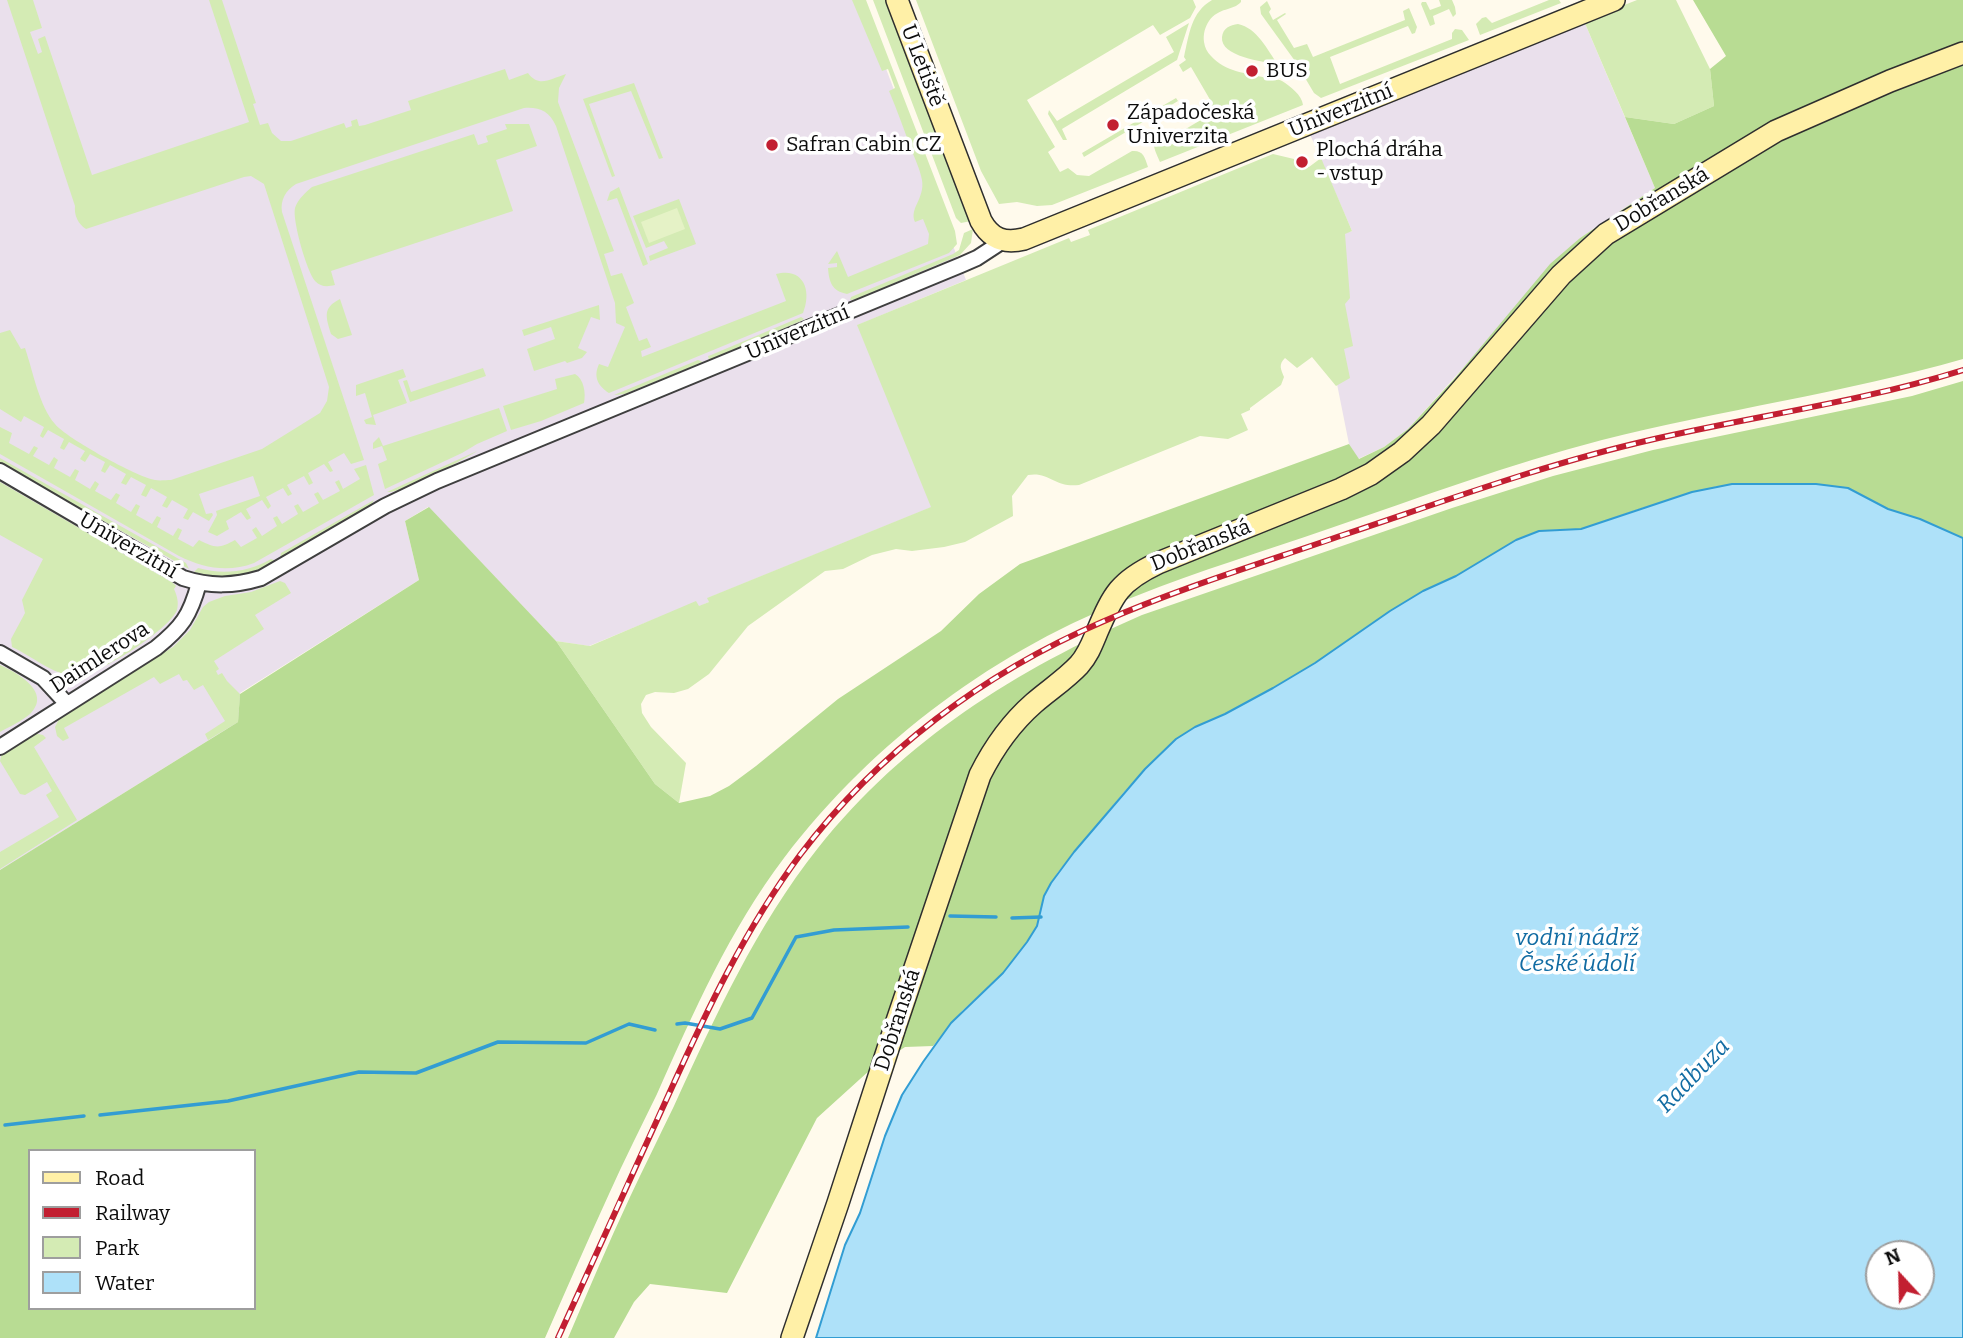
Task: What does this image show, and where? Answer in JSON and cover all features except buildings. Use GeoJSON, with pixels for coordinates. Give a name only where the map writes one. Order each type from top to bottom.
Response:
{"type":"FeatureCollection","features":[{"type":"Feature","properties":{"kind":"street","name":"U Letiště"},"geometry":{"type":"LineString","coordinates":[[897,0],[981,221],[990,234],[1003,241]]}},
{"type":"Feature","properties":{"kind":"street","name":"Univerzitní"},"geometry":{"type":"LineString","coordinates":[[0,471],[167,569],[199,583],[234,585],[261,578],[385,506],[437,481],[961,265],[1003,241],[1024,239],[1614,0]]}},
{"type":"Feature","properties":{"kind":"street","name":"Dobřanská"},"geometry":{"type":"LineString","coordinates":[[792,1338],[980,775],[1009,726],[1078,667],[1086,657],[1118,589],[1141,571],[1158,563],[1341,489],[1371,474],[1402,452],[1431,425],[1561,275],[1606,234],[1776,131],[1890,81],[1963,53]]}},
{"type":"Feature","properties":{"kind":"street","name":"Daimlerova"},"geometry":{"type":"LineString","coordinates":[[0,747],[156,648],[173,634],[184,622],[199,583]]}},
{"type":"Feature","properties":{"kind":"street"},"geometry":{"type":"LineString","coordinates":[[0,653],[43,678],[67,704]]}},
{"type":"Feature","properties":{"kind":"shaded area"},"geometry":{"type":"Polygon","coordinates":[[[0,0],[860,0],[966,280],[858,325],[932,507],[708,598],[709,602],[698,607],[696,602],[589,646],[556,641],[428,507],[405,521],[419,580],[240,693],[238,722],[0,870],[0,0]]]}},
{"type":"Feature","properties":{"kind":"shaded area"},"geometry":{"type":"Polygon","coordinates":[[[1584,21],[1655,188],[1580,238],[1408,429],[1384,447],[1358,459],[1349,444],[1323,314],[1345,233],[1352,231],[1309,132],[1584,21]]]}},
{"type":"Feature","properties":{"kind":"green space"},"geometry":{"type":"Polygon","coordinates":[[[7,0],[33,0],[42,28],[30,32],[38,54],[42,52],[38,39],[45,36],[92,175],[249,122],[209,0],[222,0],[256,103],[253,104],[260,125],[268,123],[272,133],[281,141],[291,141],[344,123],[346,128],[352,126],[351,121],[357,119],[359,126],[365,125],[411,110],[408,101],[505,69],[509,80],[528,73],[532,78],[541,81],[566,74],[559,88],[558,102],[614,251],[604,254],[611,276],[622,273],[634,303],[626,307],[639,341],[647,338],[651,347],[641,351],[642,357],[786,301],[776,274],[786,273],[799,277],[807,297],[803,313],[609,393],[605,390],[599,384],[597,369],[599,364],[608,367],[625,327],[616,323],[615,303],[556,126],[547,113],[539,109],[524,108],[296,184],[284,196],[282,212],[364,460],[351,464],[344,453],[328,462],[333,471],[330,472],[324,464],[308,473],[313,483],[309,485],[304,476],[287,485],[292,494],[288,496],[283,488],[266,497],[271,506],[268,509],[262,500],[246,509],[251,518],[247,520],[241,512],[226,521],[229,529],[217,536],[208,532],[217,515],[216,511],[260,496],[253,476],[199,494],[206,514],[213,515],[209,521],[193,512],[188,520],[183,518],[188,509],[172,500],[167,508],[162,506],[167,497],[151,488],[146,497],[141,495],[146,485],[131,477],[126,485],[121,483],[126,474],[110,465],[105,473],[101,471],[105,462],[90,454],[85,462],[80,459],[85,451],[69,442],[64,450],[60,448],[64,439],[48,430],[43,438],[40,436],[44,427],[24,416],[21,422],[0,409],[0,333],[10,330],[21,349],[25,348],[41,398],[55,424],[87,447],[133,472],[155,480],[171,480],[262,449],[320,413],[327,401],[329,387],[264,184],[251,176],[244,177],[86,229],[76,216],[7,0]]]}},
{"type":"Feature","properties":{"kind":"green space"},"geometry":{"type":"Polygon","coordinates":[[[852,0],[866,0],[955,231],[957,244],[949,253],[847,294],[835,288],[829,278],[828,268],[837,267],[837,263],[828,264],[837,251],[848,277],[928,244],[929,234],[923,219],[915,222],[914,212],[921,193],[922,180],[889,91],[895,88],[888,69],[882,71],[852,0]]]}},
{"type":"Feature","properties":{"kind":"green space"},"geometry":{"type":"Polygon","coordinates":[[[873,0],[887,0],[971,221],[961,223],[956,218],[873,0]]]}},
{"type":"Feature","properties":{"kind":"green space"},"geometry":{"type":"Polygon","coordinates":[[[916,0],[1193,0],[1196,7],[1190,18],[1160,35],[1153,25],[1027,100],[1055,147],[1048,152],[1060,172],[1068,168],[1077,175],[1089,176],[1132,151],[1143,155],[1148,167],[1052,205],[1037,206],[1017,202],[999,204],[981,171],[916,0]]]}},
{"type":"Feature","properties":{"kind":"green space"},"geometry":{"type":"Polygon","coordinates":[[[1212,0],[1241,2],[1217,13],[1208,23],[1204,39],[1210,54],[1230,69],[1282,81],[1298,94],[1303,105],[1160,162],[1154,147],[1160,135],[1164,142],[1209,115],[1205,108],[1212,103],[1191,67],[1183,72],[1179,65],[1186,60],[1184,57],[1195,18],[1212,0]]]}},
{"type":"Feature","properties":{"kind":"green space"},"geometry":{"type":"Polygon","coordinates":[[[1439,0],[1452,0],[1456,14],[1453,17],[1449,9],[1433,16],[1435,24],[1430,26],[1421,4],[1426,2],[1430,10],[1441,6],[1439,0]]]}},
{"type":"Feature","properties":{"kind":"green space"},"geometry":{"type":"Polygon","coordinates":[[[1549,0],[1559,0],[1561,3],[1480,35],[1476,24],[1482,18],[1486,17],[1492,23],[1549,0]]]}},
{"type":"Feature","properties":{"kind":"green space"},"geometry":{"type":"Polygon","coordinates":[[[1637,0],[1676,0],[1710,69],[1714,106],[1674,124],[1625,117],[1584,21],[1637,0]]]}},
{"type":"Feature","properties":{"kind":"green space"},"geometry":{"type":"Polygon","coordinates":[[[1693,0],[1963,0],[1963,359],[1873,382],[1602,440],[1498,471],[1136,596],[1035,643],[987,671],[898,737],[857,775],[819,815],[784,858],[746,913],[699,1002],[545,1338],[0,1338],[0,870],[238,722],[240,694],[419,580],[405,521],[429,507],[556,641],[655,784],[679,803],[710,796],[756,766],[838,699],[941,631],[979,594],[1020,564],[1349,444],[1359,459],[1384,447],[1408,429],[1454,379],[1550,264],[1580,238],[1655,188],[1625,117],[1674,124],[1714,106],[1710,69],[1726,56],[1693,0]]]}},
{"type":"Feature","properties":{"kind":"green space"},"geometry":{"type":"Polygon","coordinates":[[[1267,1],[1273,20],[1286,14],[1277,20],[1294,48],[1307,44],[1313,57],[1405,20],[1403,11],[1409,8],[1417,27],[1415,33],[1412,34],[1408,26],[1330,57],[1340,84],[1452,39],[1455,29],[1462,30],[1469,40],[1321,98],[1314,93],[1261,14],[1260,7],[1267,1]]]}},
{"type":"Feature","properties":{"kind":"green space"},"geometry":{"type":"Polygon","coordinates":[[[1189,23],[1177,60],[1062,129],[1067,140],[1063,140],[1048,114],[1049,110],[1057,121],[1174,52],[1166,37],[1189,23]]]}},
{"type":"Feature","properties":{"kind":"green space"},"geometry":{"type":"Polygon","coordinates":[[[1238,24],[1256,35],[1278,65],[1235,54],[1223,44],[1224,31],[1238,24]]]}},
{"type":"Feature","properties":{"kind":"green space"},"geometry":{"type":"Polygon","coordinates":[[[634,83],[663,158],[659,159],[631,91],[589,104],[615,176],[612,177],[583,99],[634,83]]]}},
{"type":"Feature","properties":{"kind":"green space"},"geometry":{"type":"Polygon","coordinates":[[[1176,98],[1178,101],[1084,157],[1082,153],[1176,98]]]}},
{"type":"Feature","properties":{"kind":"green space"},"geometry":{"type":"Polygon","coordinates":[[[505,124],[529,124],[537,146],[496,160],[513,211],[331,271],[335,285],[324,286],[315,281],[304,257],[295,214],[298,202],[312,187],[474,134],[478,145],[488,142],[486,136],[507,129],[505,124]]]}},
{"type":"Feature","properties":{"kind":"green space"},"geometry":{"type":"Polygon","coordinates":[[[1273,154],[1294,159],[1309,167],[1321,158],[1352,231],[1345,234],[1350,298],[1345,304],[1353,346],[1344,349],[1350,378],[1336,386],[1312,357],[1297,368],[1285,358],[1281,365],[1284,377],[1281,385],[1241,414],[1248,430],[1228,439],[1200,436],[1079,485],[1064,484],[1041,475],[1028,475],[1012,496],[1013,516],[965,542],[912,551],[896,549],[872,555],[843,569],[825,571],[748,626],[709,674],[688,689],[646,695],[641,704],[642,713],[651,727],[686,763],[679,803],[655,784],[556,641],[590,646],[696,601],[699,606],[709,602],[707,598],[931,507],[857,325],[1069,238],[1071,242],[1090,235],[1088,230],[1273,154]]]}},
{"type":"Feature","properties":{"kind":"green space"},"geometry":{"type":"Polygon","coordinates":[[[619,187],[648,264],[643,266],[617,198],[607,201],[610,192],[619,187]]]}},
{"type":"Feature","properties":{"kind":"green space"},"geometry":{"type":"Polygon","coordinates":[[[679,199],[696,244],[650,261],[649,256],[668,248],[664,241],[646,248],[633,216],[679,199]]]}},
{"type":"Feature","properties":{"kind":"green space"},"geometry":{"type":"Polygon","coordinates":[[[677,208],[685,229],[649,243],[641,222],[677,208]]]}},
{"type":"Feature","properties":{"kind":"green space"},"geometry":{"type":"Polygon","coordinates":[[[973,229],[971,243],[960,255],[850,300],[851,297],[953,254],[959,250],[964,233],[973,229]]]}},
{"type":"Feature","properties":{"kind":"green space"},"geometry":{"type":"Polygon","coordinates":[[[340,299],[352,335],[338,339],[331,334],[327,314],[330,306],[340,299]]]}},
{"type":"Feature","properties":{"kind":"green space"},"geometry":{"type":"Polygon","coordinates":[[[599,305],[600,320],[591,317],[578,348],[587,352],[582,358],[534,371],[527,349],[555,339],[551,327],[524,336],[522,330],[599,305]]]}},
{"type":"Feature","properties":{"kind":"green space"},"geometry":{"type":"Polygon","coordinates":[[[801,317],[804,319],[801,321],[709,360],[708,356],[801,317]]]}},
{"type":"Feature","properties":{"kind":"green space"},"geometry":{"type":"Polygon","coordinates":[[[698,360],[703,362],[625,394],[614,395],[698,360]]]}},
{"type":"Feature","properties":{"kind":"green space"},"geometry":{"type":"Polygon","coordinates":[[[483,368],[486,376],[410,402],[403,381],[407,380],[411,392],[483,368]]]}},
{"type":"Feature","properties":{"kind":"green space"},"geometry":{"type":"Polygon","coordinates":[[[403,369],[406,377],[398,380],[407,403],[373,415],[376,425],[366,424],[364,420],[372,417],[365,393],[356,396],[356,385],[403,369]]]}},
{"type":"Feature","properties":{"kind":"green space"},"geometry":{"type":"Polygon","coordinates":[[[575,374],[584,387],[584,403],[511,430],[503,406],[557,389],[555,379],[575,374]]]}},
{"type":"Feature","properties":{"kind":"green space"},"geometry":{"type":"Polygon","coordinates":[[[1963,381],[1963,538],[1920,519],[1888,509],[1848,488],[1816,484],[1718,486],[1581,529],[1549,530],[1516,540],[1390,611],[1315,663],[1273,688],[1176,739],[1124,792],[1058,872],[1044,896],[1037,926],[1003,973],[962,1011],[933,1046],[905,1047],[870,1070],[817,1118],[727,1293],[650,1284],[634,1302],[614,1338],[568,1338],[622,1215],[705,1039],[738,973],[775,909],[818,848],[852,809],[888,773],[965,711],[1050,659],[1142,615],[1452,508],[1553,476],[1653,450],[1912,396],[1963,381]]]}},
{"type":"Feature","properties":{"kind":"green space"},"geometry":{"type":"Polygon","coordinates":[[[499,408],[507,431],[385,489],[378,464],[387,460],[382,446],[373,449],[373,443],[379,437],[383,446],[499,408]]]}},
{"type":"Feature","properties":{"kind":"green space"},"geometry":{"type":"Polygon","coordinates":[[[0,427],[12,433],[9,443],[29,454],[34,446],[38,448],[33,456],[49,465],[54,457],[58,460],[54,468],[70,477],[75,469],[79,471],[75,480],[90,489],[95,481],[99,484],[95,491],[111,500],[116,493],[120,495],[116,503],[131,512],[136,504],[140,506],[136,515],[152,524],[157,516],[161,518],[157,527],[173,536],[178,528],[182,530],[178,539],[193,547],[199,540],[217,546],[235,540],[241,547],[257,538],[252,530],[256,527],[262,536],[277,526],[273,518],[277,516],[282,524],[298,514],[294,506],[298,504],[303,512],[319,503],[314,494],[318,492],[323,500],[340,491],[335,482],[339,480],[343,489],[360,479],[354,469],[366,465],[374,495],[254,563],[235,568],[206,566],[179,556],[0,454],[0,427]]]}},
{"type":"Feature","properties":{"kind":"green space"},"geometry":{"type":"Polygon","coordinates":[[[477,451],[418,482],[387,492],[477,451]]]}},
{"type":"Feature","properties":{"kind":"green space"},"geometry":{"type":"Polygon","coordinates":[[[0,458],[186,563],[189,569],[0,463],[0,458]]]}},
{"type":"Feature","properties":{"kind":"green space"},"geometry":{"type":"Polygon","coordinates":[[[0,482],[172,582],[176,586],[174,589],[178,604],[171,619],[131,651],[99,669],[75,676],[59,672],[12,647],[11,639],[25,613],[22,600],[43,559],[0,535],[0,482]]]}},
{"type":"Feature","properties":{"kind":"green space"},"geometry":{"type":"Polygon","coordinates":[[[374,500],[363,511],[280,558],[281,553],[374,500]]]}},
{"type":"Feature","properties":{"kind":"green space"},"geometry":{"type":"Polygon","coordinates":[[[271,559],[276,561],[257,570],[236,575],[216,576],[194,572],[198,568],[236,571],[271,559]]]}},
{"type":"Feature","properties":{"kind":"green space"},"geometry":{"type":"Polygon","coordinates":[[[280,581],[285,583],[291,593],[255,615],[264,629],[214,661],[219,669],[216,671],[218,675],[222,673],[240,694],[238,722],[208,740],[205,734],[225,721],[203,685],[194,690],[179,674],[160,684],[154,677],[64,728],[69,738],[63,741],[57,736],[55,727],[60,717],[173,647],[190,630],[203,607],[209,602],[225,596],[251,592],[280,581]]]}},
{"type":"Feature","properties":{"kind":"green space"},"geometry":{"type":"Polygon","coordinates":[[[0,665],[30,684],[37,698],[36,706],[30,714],[0,732],[0,665]]]}},
{"type":"Feature","properties":{"kind":"green space"},"geometry":{"type":"Polygon","coordinates":[[[33,733],[46,738],[34,747],[77,820],[0,869],[0,852],[59,817],[46,795],[52,791],[47,782],[25,795],[20,794],[0,761],[2,752],[33,733]]]}},
{"type":"Feature","properties":{"kind":"water","name":"vodní nádrž České údolí"},"geometry":{"type":"Polygon","coordinates":[[[1732,484],[1816,484],[1848,488],[1888,509],[1920,519],[1963,538],[1963,1338],[816,1338],[845,1245],[860,1213],[885,1136],[902,1095],[951,1023],[1003,973],[1027,942],[1037,926],[1044,896],[1051,883],[1145,769],[1176,739],[1315,663],[1423,591],[1456,576],[1516,540],[1539,531],[1581,529],[1692,492],[1732,484]]]}},
{"type":"Feature","properties":{"kind":"waterway"},"geometry":{"type":"LineString","coordinates":[[950,916],[996,917]]}},
{"type":"Feature","properties":{"kind":"waterway"},"geometry":{"type":"LineString","coordinates":[[1012,918],[1041,917]]}},
{"type":"Feature","properties":{"kind":"waterway"},"geometry":{"type":"LineString","coordinates":[[677,1024],[720,1029],[752,1018],[796,937],[834,930],[908,927]]}},
{"type":"Feature","properties":{"kind":"waterway"},"geometry":{"type":"LineString","coordinates":[[100,1115],[228,1101],[359,1072],[416,1073],[498,1042],[586,1043],[629,1024],[655,1030]]}},
{"type":"Feature","properties":{"kind":"waterway"},"geometry":{"type":"LineString","coordinates":[[5,1125],[84,1116]]}},
{"type":"Feature","properties":{"kind":"railway"},"geometry":{"type":"LineString","coordinates":[[558,1338],[712,1002],[780,883],[800,855],[863,782],[899,749],[975,691],[1058,642],[1161,598],[1495,484],[1650,440],[1847,400],[1963,370]]}},
{"type":"Feature","properties":{"kind":"place","name":"BUS"},"geometry":{"type":"Point","coordinates":[1252,71]}},
{"type":"Feature","properties":{"kind":"place","name":"Západočeská Univerzita"},"geometry":{"type":"Point","coordinates":[1113,125]}},
{"type":"Feature","properties":{"kind":"place","name":"Safran Cabin CZ"},"geometry":{"type":"Point","coordinates":[772,145]}},
{"type":"Feature","properties":{"kind":"place","name":"Plochá dráha - vstup"},"geometry":{"type":"Point","coordinates":[1302,162]}},
{"type":"Feature","properties":{"kind":"water label","name":"Radbuza"},"geometry":{"type":"Point","coordinates":[1694,1076]}}]}
